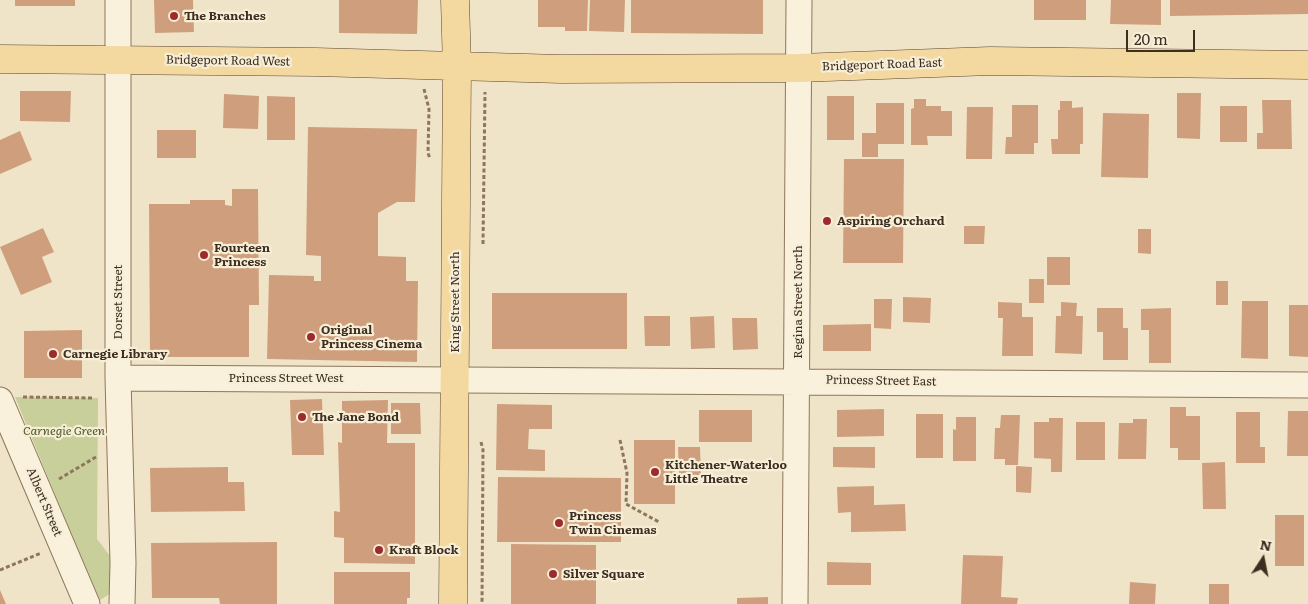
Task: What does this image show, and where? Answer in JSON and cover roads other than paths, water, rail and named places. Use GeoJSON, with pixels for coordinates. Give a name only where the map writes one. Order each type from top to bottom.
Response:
{"type":"FeatureCollection","features":[{"type":"Feature","properties":{"kind":"main road","name":"King Street North"},"geometry":{"type":"LineString","coordinates":[[453,604],[457,67],[455,0]]}},
{"type":"Feature","properties":{"kind":"main road","name":"Bridgeport Road West"},"geometry":{"type":"LineString","coordinates":[[0,59],[324,62],[457,67]]}},
{"type":"Feature","properties":{"kind":"main road","name":"Bridgeport Road East"},"geometry":{"type":"LineString","coordinates":[[457,67],[799,68],[990,61],[1308,66]]}},
{"type":"Feature","properties":{"kind":"street","name":"Dorset Street"},"geometry":{"type":"LineString","coordinates":[[118,0],[118,378],[123,555],[122,604]]}},
{"type":"Feature","properties":{"kind":"street","name":"Regina Street North"},"geometry":{"type":"LineString","coordinates":[[795,604],[799,0]]}},
{"type":"Feature","properties":{"kind":"street","name":"Princess Street West"},"geometry":{"type":"LineString","coordinates":[[118,378],[454,378]]}},
{"type":"Feature","properties":{"kind":"street","name":"Princess Street East"},"geometry":{"type":"LineString","coordinates":[[454,378],[1308,385]]}},
{"type":"Feature","properties":{"kind":"street","name":"Albert Street"},"geometry":{"type":"LineString","coordinates":[[8,399],[40,493],[87,604]]}},
{"type":"Feature","properties":{"kind":"place","name":"The Branches"},"geometry":{"type":"Point","coordinates":[174,16]}},
{"type":"Feature","properties":{"kind":"place","name":"Aspiring Orchard"},"geometry":{"type":"Point","coordinates":[827,221]}},
{"type":"Feature","properties":{"kind":"place","name":"Fourteen Princess"},"geometry":{"type":"Point","coordinates":[204,255]}},
{"type":"Feature","properties":{"kind":"place","name":"Original Princess Cinema"},"geometry":{"type":"Point","coordinates":[311,337]}},
{"type":"Feature","properties":{"kind":"place","name":"Carnegie Library"},"geometry":{"type":"Point","coordinates":[53,354]}},
{"type":"Feature","properties":{"kind":"place","name":"The Jane Bond"},"geometry":{"type":"Point","coordinates":[302,417]}},
{"type":"Feature","properties":{"kind":"place","name":"Kitchener-Waterloo Little Theatre"},"geometry":{"type":"Point","coordinates":[655,472]}},
{"type":"Feature","properties":{"kind":"place","name":"Princess Twin Cinemas"},"geometry":{"type":"Point","coordinates":[559,523]}},
{"type":"Feature","properties":{"kind":"place","name":"Kraft Block"},"geometry":{"type":"Point","coordinates":[379,550]}},
{"type":"Feature","properties":{"kind":"place","name":"Silver Square"},"geometry":{"type":"Point","coordinates":[553,574]}},
{"type":"Feature","properties":{"kind":"park label","name":"Carnegie Green"},"geometry":{"type":"Point","coordinates":[64,431]}}]}
